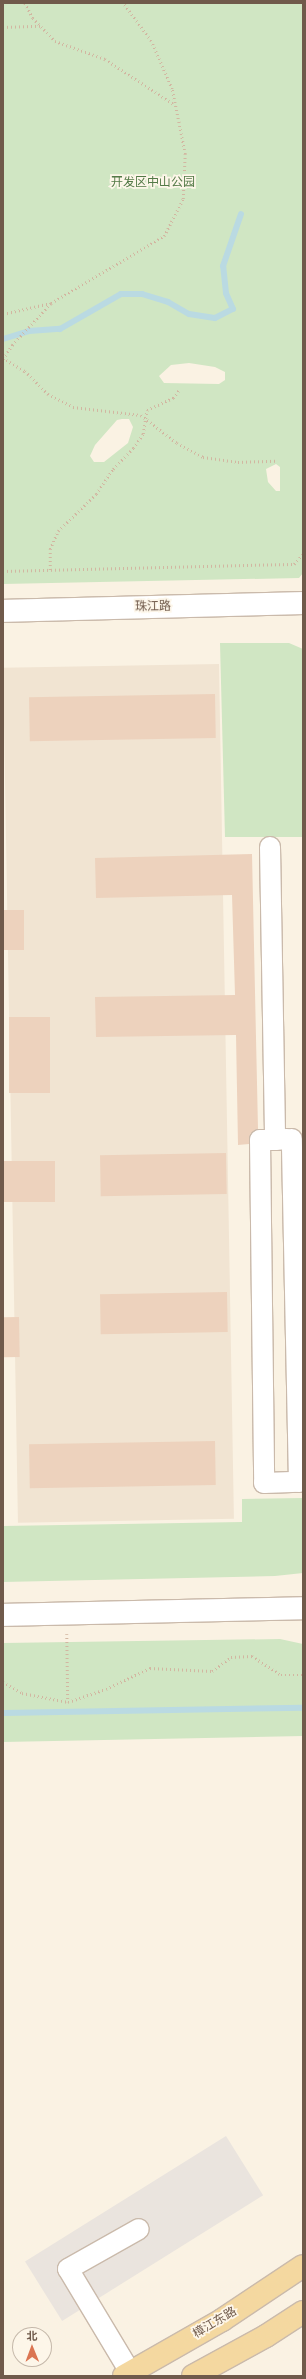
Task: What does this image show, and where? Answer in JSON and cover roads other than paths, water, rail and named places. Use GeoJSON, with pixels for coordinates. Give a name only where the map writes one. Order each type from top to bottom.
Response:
{"type":"FeatureCollection","features":[{"type":"Feature","properties":{"kind":"main road","name":"樟江东路"},"geometry":{"type":"LineString","coordinates":[[127,2374],[222,2320],[303,2266]]}},
{"type":"Feature","properties":{"kind":"main road"},"geometry":{"type":"LineString","coordinates":[[193,2376],[303,2312]]}},
{"type":"Feature","properties":{"kind":"street","name":"珠江路"},"geometry":{"type":"LineString","coordinates":[[3,611],[303,603]]}},
{"type":"Feature","properties":{"kind":"street"},"geometry":{"type":"LineString","coordinates":[[270,847],[290,1139],[300,1482],[264,1483],[260,1140],[290,1139]]}},
{"type":"Feature","properties":{"kind":"street"},"geometry":{"type":"LineString","coordinates":[[3,1615],[67,1615],[303,1608]]}},
{"type":"Feature","properties":{"kind":"street"},"geometry":{"type":"LineString","coordinates":[[127,2374],[68,2269],[139,2229]]}},
{"type":"Feature","properties":{"kind":"waterway"},"geometry":{"type":"LineString","coordinates":[[3,339],[29,331],[60,329],[121,294],[142,294],[168,302],[189,314],[215,318],[233,309],[226,293],[223,266],[241,214]]}},
{"type":"Feature","properties":{"kind":"waterway"},"geometry":{"type":"LineString","coordinates":[[3,1713],[303,1708]]}},
{"type":"Feature","properties":{"kind":"park label","name":"开发区中山公园"},"geometry":{"type":"Point","coordinates":[153,183]}}]}
